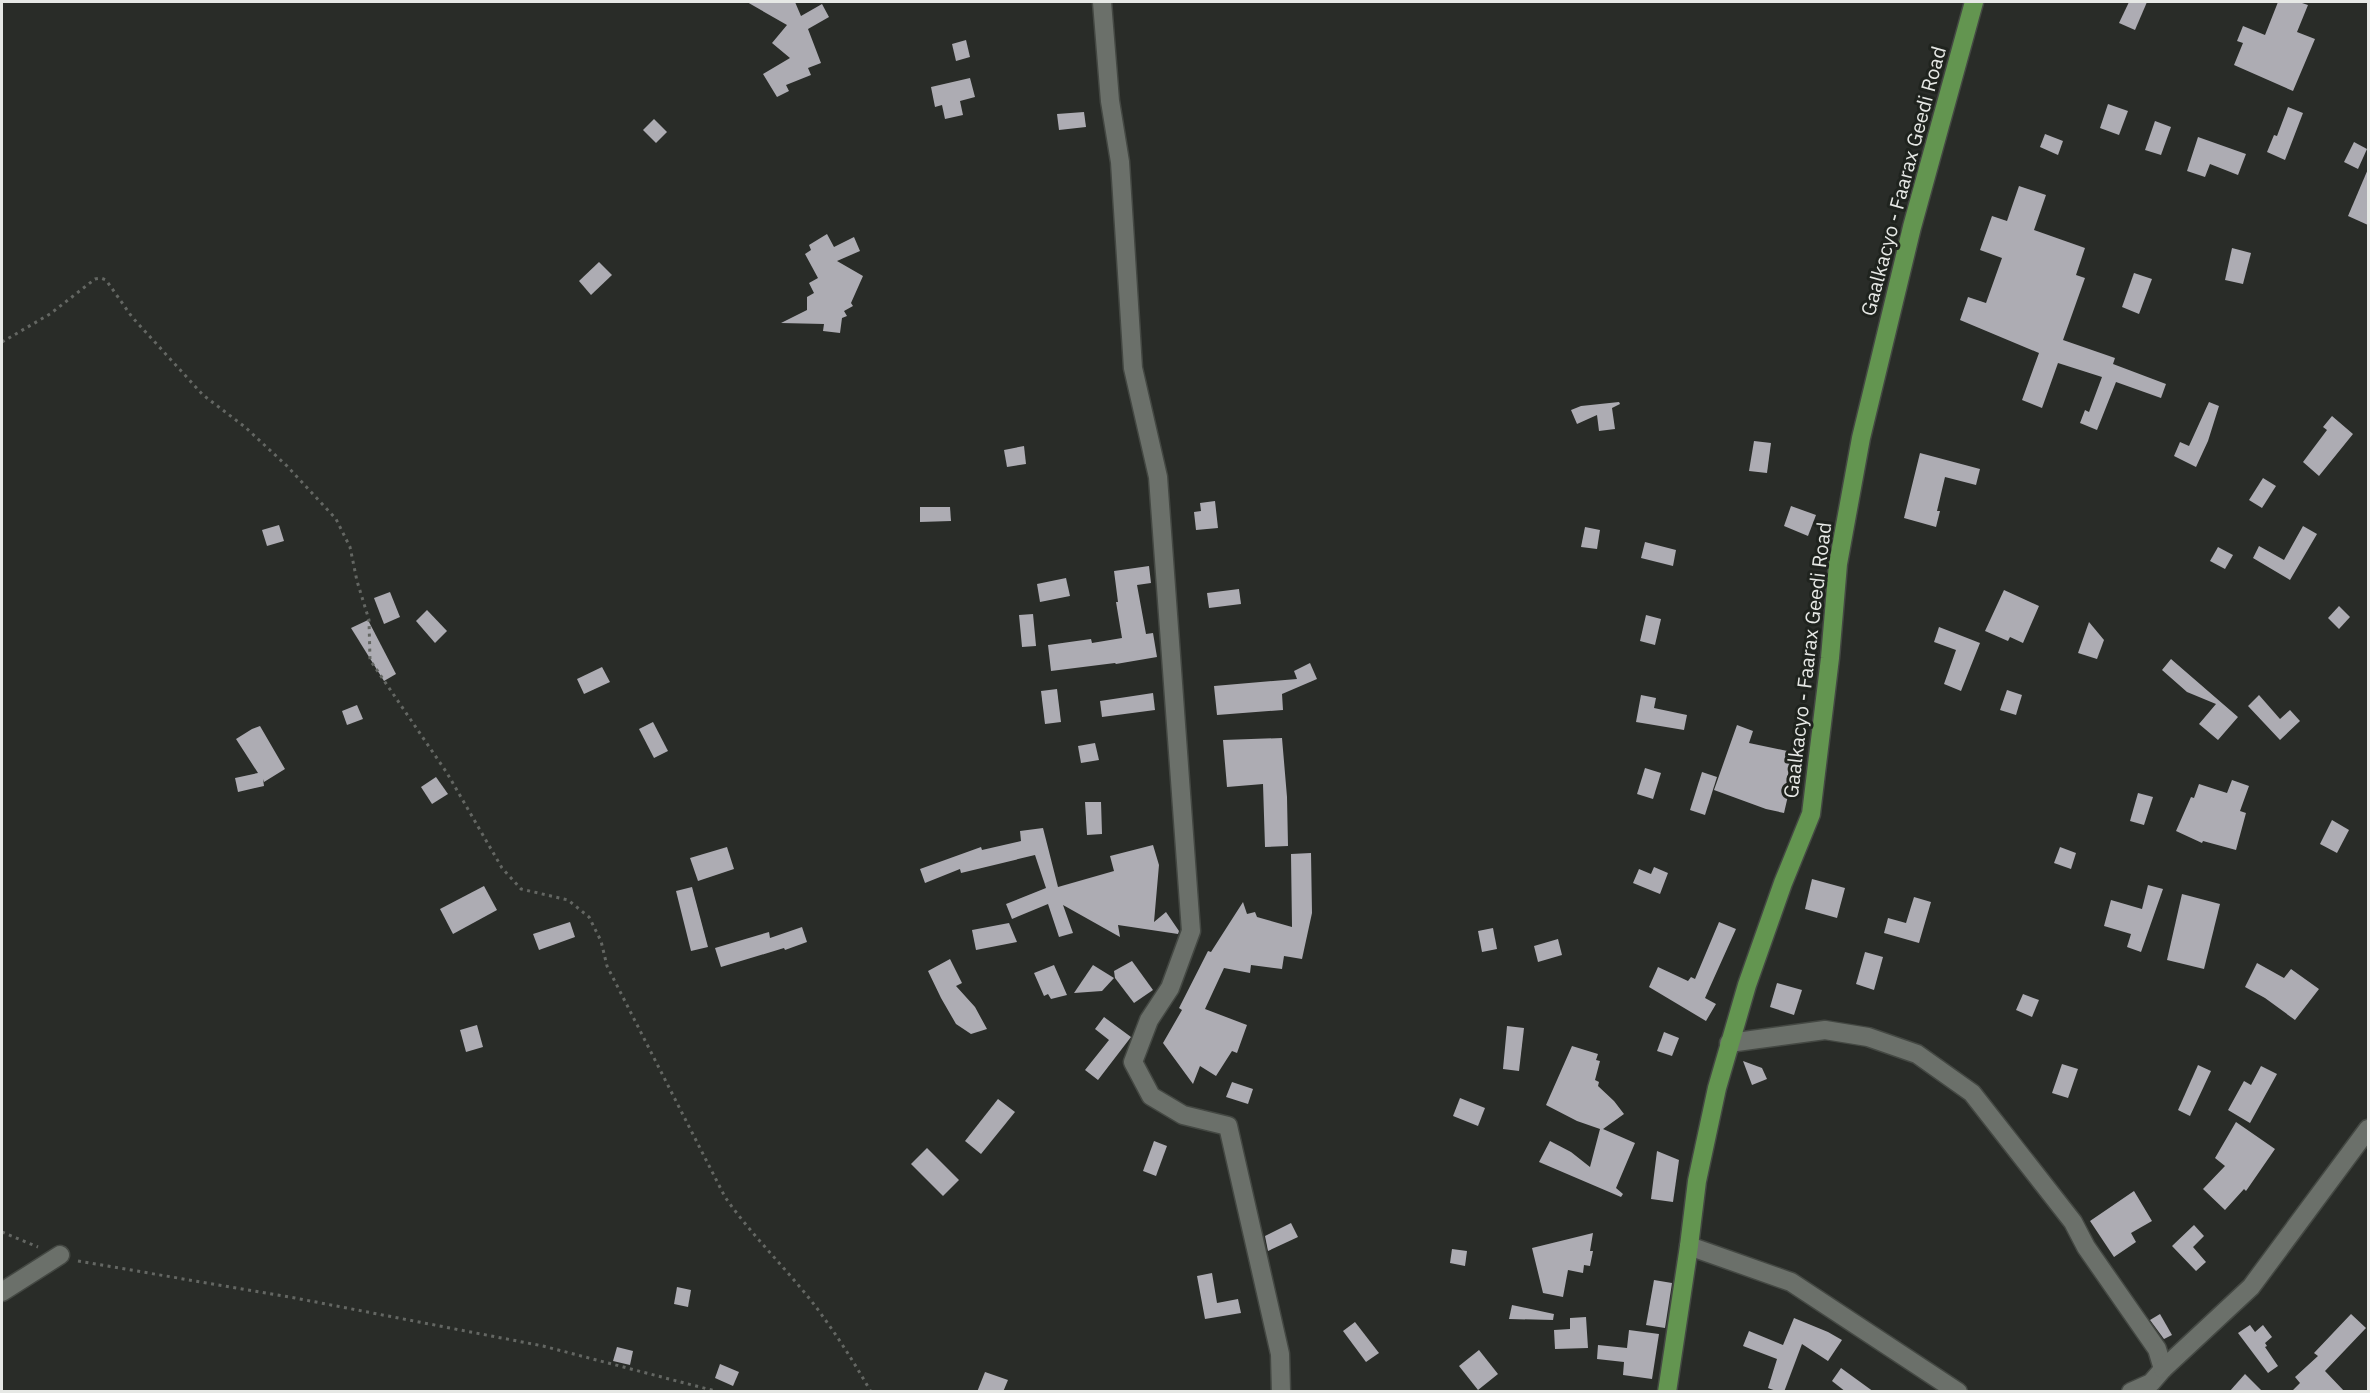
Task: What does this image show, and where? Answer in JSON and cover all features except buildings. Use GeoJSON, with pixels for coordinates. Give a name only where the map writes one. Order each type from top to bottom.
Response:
{"type":"FeatureCollection","features":[{"type":"Feature","properties":{"kind":"main road","name":"Gaalkacyo - Faarax Geedi Road"},"geometry":{"type":"LineString","coordinates":[[1667,1392],[1697,1181],[1729,1043],[1783,883],[1811,813],[1830,658],[1838,564],[1861,438],[1912,227],[1974,2]]}},
{"type":"Feature","properties":{"kind":"street"},"geometry":{"type":"LineString","coordinates":[[1102,2],[1110,101],[1120,162],[1132,368],[1158,477],[1191,931],[1170,988],[1149,1020],[1133,1062],[1151,1096],[1184,1115],[1228,1126],[1280,1354],[1281,1392]]}},
{"type":"Feature","properties":{"kind":"street"},"geometry":{"type":"LineString","coordinates":[[1729,1043],[1825,1030],[1868,1036],[1917,1054],[1972,1093],[2073,1222],[2086,1247],[2157,1349],[2163,1369]]}},
{"type":"Feature","properties":{"kind":"street"},"geometry":{"type":"LineString","coordinates":[[2131,1392],[2151,1383],[2251,1287],[2368,1129]]}},
{"type":"Feature","properties":{"kind":"street"},"geometry":{"type":"LineString","coordinates":[[1689,1246],[1791,1282],[1958,1392]]}},
{"type":"Feature","properties":{"kind":"street"},"geometry":{"type":"LineString","coordinates":[[2,1292],[60,1255]]}},
{"type":"Feature","properties":{"kind":"path"},"geometry":{"type":"LineString","coordinates":[[2,342],[50,314],[95,279],[106,280],[132,317],[203,395],[245,427],[336,519],[350,547],[369,620],[370,660],[447,773],[502,868],[521,889],[568,900],[589,917],[601,941],[607,966],[725,1197],[743,1222],[815,1306],[849,1354],[871,1392]]}},
{"type":"Feature","properties":{"kind":"path"},"geometry":{"type":"LineString","coordinates":[[2,1232],[76,1261],[295,1298],[543,1346],[719,1392]]}}]}
